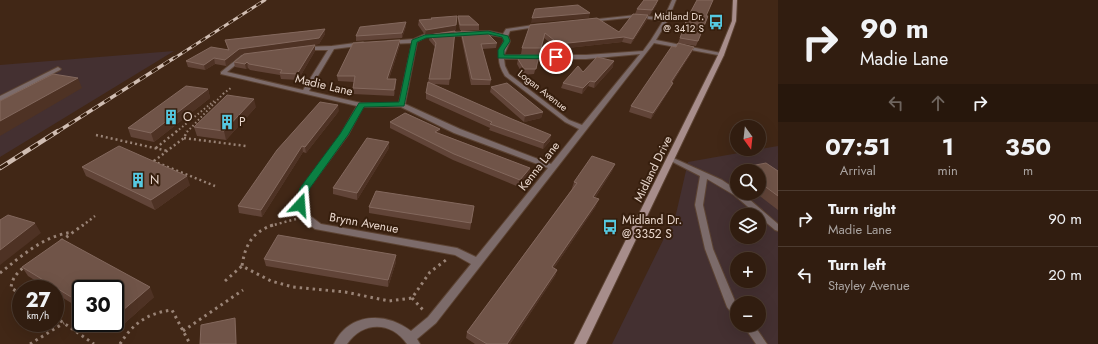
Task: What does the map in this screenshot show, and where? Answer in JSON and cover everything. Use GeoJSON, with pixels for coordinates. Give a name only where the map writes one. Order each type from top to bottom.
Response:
{"type":"FeatureCollection","features":[{"type":"Feature","properties":{"kind":"main road","name":"Midland Drive"},"geometry":{"type":"LineString","coordinates":[[580,344],[721,55],[734,21],[735,0]]}},
{"type":"Feature","properties":{"kind":"street","name":"Kenna Lane"},"geometry":{"type":"LineString","coordinates":[[413,341],[478,263],[653,41],[666,20],[674,0]]}},
{"type":"Feature","properties":{"kind":"street"},"geometry":{"type":"LineString","coordinates":[[582,21],[636,16],[666,20]]}},
{"type":"Feature","properties":{"kind":"street"},"geometry":{"type":"LineString","coordinates":[[544,25],[508,30],[505,36],[507,41],[501,50],[500,57],[586,57],[644,52]]}},
{"type":"Feature","properties":{"kind":"street"},"geometry":{"type":"LineString","coordinates":[[386,43],[414,41],[425,36],[451,34],[488,33],[505,36]]}},
{"type":"Feature","properties":{"kind":"street"},"geometry":{"type":"LineString","coordinates":[[402,105],[414,41]]}},
{"type":"Feature","properties":{"kind":"street"},"geometry":{"type":"LineString","coordinates":[[653,41],[721,55]]}},
{"type":"Feature","properties":{"kind":"street"},"geometry":{"type":"LineString","coordinates":[[298,49],[332,48],[372,44]]}},
{"type":"Feature","properties":{"kind":"street"},"geometry":{"type":"LineString","coordinates":[[305,92],[332,48]]}},
{"type":"Feature","properties":{"kind":"street","name":"Madie Lane"},"geometry":{"type":"LineString","coordinates":[[245,57],[223,73],[361,105],[402,105],[457,131],[553,167]]}},
{"type":"Feature","properties":{"kind":"street","name":"Logan Avenue"},"geometry":{"type":"LineString","coordinates":[[500,57],[502,66],[507,75],[567,121],[584,129]]}},
{"type":"Feature","properties":{"kind":"street"},"geometry":{"type":"LineString","coordinates":[[0,99],[58,69]]}},
{"type":"Feature","properties":{"kind":"street"},"geometry":{"type":"LineString","coordinates":[[305,217],[300,205],[305,188],[344,135],[361,105]]}},
{"type":"Feature","properties":{"kind":"street","name":"Brynn Avenue"},"geometry":{"type":"LineString","coordinates":[[305,217],[318,227],[457,252],[478,263]]}},
{"type":"Feature","properties":{"kind":"street"},"geometry":{"type":"LineString","coordinates":[[340,344],[349,332],[360,325],[373,322],[393,324],[404,331],[413,341]]}},
{"type":"Feature","properties":{"kind":"lane"},"geometry":{"type":"LineString","coordinates":[[671,159],[737,193],[778,228]]}},
{"type":"Feature","properties":{"kind":"lane"},"geometry":{"type":"LineString","coordinates":[[704,175],[699,205],[709,249],[730,302]]}},
{"type":"Feature","properties":{"kind":"lane"},"geometry":{"type":"LineString","coordinates":[[753,332],[762,344]]}},
{"type":"Feature","properties":{"kind":"path"},"geometry":{"type":"LineString","coordinates":[[156,148],[232,87]]}},
{"type":"Feature","properties":{"kind":"path"},"geometry":{"type":"LineString","coordinates":[[154,161],[184,138],[189,128],[224,93]]}},
{"type":"Feature","properties":{"kind":"path"},"geometry":{"type":"LineString","coordinates":[[96,135],[168,151]]}},
{"type":"Feature","properties":{"kind":"path"},"geometry":{"type":"LineString","coordinates":[[184,138],[246,146]]}},
{"type":"Feature","properties":{"kind":"path"},"geometry":{"type":"LineString","coordinates":[[149,159],[215,186]]}},
{"type":"Feature","properties":{"kind":"path"},"geometry":{"type":"LineString","coordinates":[[54,245],[95,216]]}},
{"type":"Feature","properties":{"kind":"path"},"geometry":{"type":"LineString","coordinates":[[225,281],[242,266],[243,251],[246,243],[256,234],[277,223],[305,217]]}},
{"type":"Feature","properties":{"kind":"path"},"geometry":{"type":"LineString","coordinates":[[0,273],[47,238],[59,233],[73,232]]}},
{"type":"Feature","properties":{"kind":"path"},"geometry":{"type":"LineString","coordinates":[[242,266],[271,281],[293,287],[345,292],[388,301],[412,298],[430,272],[457,252]]}},
{"type":"Feature","properties":{"kind":"path"},"geometry":{"type":"LineString","coordinates":[[13,280],[17,272],[29,263]]}},
{"type":"Feature","properties":{"kind":"path"},"geometry":{"type":"LineString","coordinates":[[183,331],[243,290]]}},
{"type":"Feature","properties":{"kind":"path"},"geometry":{"type":"LineString","coordinates":[[412,298],[432,320]]}},
{"type":"Feature","properties":{"kind":"path"},"geometry":{"type":"LineString","coordinates":[[120,344],[129,330],[139,320],[159,311],[172,310],[190,344]]}},
{"type":"Feature","properties":{"kind":"path"},"geometry":{"type":"LineString","coordinates":[[64,323],[94,344]]}},
{"type":"Feature","properties":{"kind":"path"},"geometry":{"type":"LineString","coordinates":[[30,344],[49,332]]}},
{"type":"Feature","properties":{"kind":"shaded area"},"geometry":{"type":"Polygon","coordinates":[[[174,51],[0,157],[0,65],[174,51]]]}},
{"type":"Feature","properties":{"kind":"shaded area"},"geometry":{"type":"Polygon","coordinates":[[[778,146],[778,344],[612,344],[676,214],[688,162],[730,155],[730,156],[766,156],[766,148],[778,146]]]}},
{"type":"Feature","properties":{"kind":"building"},"geometry":{"type":"Polygon","coordinates":[[[644,0],[658,0],[652,10],[637,9],[644,0]]]}},
{"type":"Feature","properties":{"kind":"building"},"geometry":{"type":"Polygon","coordinates":[[[697,0],[713,0],[698,41],[680,38],[689,13],[697,0]]]}},
{"type":"Feature","properties":{"kind":"building"},"geometry":{"type":"Polygon","coordinates":[[[578,5],[590,13],[532,18],[535,9],[578,5]]]}},
{"type":"Feature","properties":{"kind":"building"},"geometry":{"type":"Polygon","coordinates":[[[633,14],[648,15],[633,39],[624,37],[559,44],[545,33],[541,48],[522,48],[530,25],[597,18],[619,32],[633,14]]]}},
{"type":"Feature","properties":{"kind":"building"},"geometry":{"type":"Polygon","coordinates":[[[457,16],[456,25],[426,30],[419,20],[432,19],[431,18],[457,16]]]}},
{"type":"Feature","properties":{"kind":"building"},"geometry":{"type":"Polygon","coordinates":[[[458,16],[469,16],[479,25],[460,25],[458,16]]]}},
{"type":"Feature","properties":{"kind":"building"},"geometry":{"type":"Polygon","coordinates":[[[406,22],[402,33],[356,36],[360,27],[406,22]]]}},
{"type":"Feature","properties":{"kind":"building"},"geometry":{"type":"Polygon","coordinates":[[[325,29],[319,38],[239,49],[225,60],[214,58],[204,65],[186,61],[211,47],[229,50],[225,40],[325,29]]]}},
{"type":"Feature","properties":{"kind":"building"},"geometry":{"type":"Polygon","coordinates":[[[455,31],[450,79],[429,79],[436,43],[430,35],[455,31]]]}},
{"type":"Feature","properties":{"kind":"building"},"geometry":{"type":"Polygon","coordinates":[[[461,31],[486,32],[497,43],[481,44],[491,80],[472,79],[461,31]]]}},
{"type":"Feature","properties":{"kind":"building"},"geometry":{"type":"Polygon","coordinates":[[[400,40],[387,79],[396,79],[394,90],[353,88],[355,76],[337,76],[353,43],[400,40]]]}},
{"type":"Feature","properties":{"kind":"building"},"geometry":{"type":"Polygon","coordinates":[[[678,43],[694,47],[653,113],[631,106],[672,46],[676,47],[678,43]]]}},
{"type":"Feature","properties":{"kind":"building"},"geometry":{"type":"Polygon","coordinates":[[[315,45],[297,74],[280,73],[282,70],[249,64],[247,62],[245,64],[234,62],[244,54],[315,45]]]}},
{"type":"Feature","properties":{"kind":"building"},"geometry":{"type":"Polygon","coordinates":[[[520,55],[539,55],[536,69],[524,69],[518,59],[520,55]]]}},
{"type":"Feature","properties":{"kind":"building"},"geometry":{"type":"Polygon","coordinates":[[[597,57],[614,61],[595,82],[590,81],[583,88],[563,83],[578,66],[583,72],[597,57]]]}},
{"type":"Feature","properties":{"kind":"building"},"geometry":{"type":"Polygon","coordinates":[[[53,74],[78,78],[0,121],[0,101],[53,74]]]}},
{"type":"Feature","properties":{"kind":"building"},"geometry":{"type":"Polygon","coordinates":[[[428,82],[551,135],[544,143],[490,124],[492,122],[426,93],[428,82]]]}},
{"type":"Feature","properties":{"kind":"building"},"geometry":{"type":"Polygon","coordinates":[[[507,83],[543,112],[525,116],[491,87],[507,83]]]}},
{"type":"Feature","properties":{"kind":"building"},"geometry":{"type":"Polygon","coordinates":[[[186,86],[208,89],[151,133],[128,128],[186,86]]]}},
{"type":"Feature","properties":{"kind":"building"},"geometry":{"type":"Polygon","coordinates":[[[227,95],[254,99],[224,131],[194,127],[227,95]]]}},
{"type":"Feature","properties":{"kind":"building"},"geometry":{"type":"Polygon","coordinates":[[[320,102],[338,105],[305,147],[302,146],[261,210],[238,206],[277,150],[320,102]]]}},
{"type":"Feature","properties":{"kind":"building"},"geometry":{"type":"Polygon","coordinates":[[[405,113],[440,129],[435,132],[530,168],[520,180],[454,154],[390,122],[405,113]]]}},
{"type":"Feature","properties":{"kind":"building"},"geometry":{"type":"Polygon","coordinates":[[[367,138],[389,142],[357,193],[333,188],[367,138]]]}},
{"type":"Feature","properties":{"kind":"building","name":"N"},"geometry":{"type":"Polygon","coordinates":[[[119,146],[187,176],[151,200],[82,167],[119,146]]]}},
{"type":"Feature","properties":{"kind":"building"},"geometry":{"type":"Polygon","coordinates":[[[592,156],[615,164],[593,197],[599,199],[552,267],[557,270],[507,344],[487,344],[467,332],[577,183],[574,182],[592,156]]]}},
{"type":"Feature","properties":{"kind":"building"},"geometry":{"type":"Polygon","coordinates":[[[766,163],[778,171],[778,196],[766,187],[766,164],[761,164],[766,163]]]}},
{"type":"Feature","properties":{"kind":"building"},"geometry":{"type":"Polygon","coordinates":[[[376,191],[474,206],[471,223],[369,207],[376,191]]]}},
{"type":"Feature","properties":{"kind":"building"},"geometry":{"type":"Polygon","coordinates":[[[8,215],[35,223],[0,250],[0,220],[8,215]]]}},
{"type":"Feature","properties":{"kind":"building"},"geometry":{"type":"Polygon","coordinates":[[[278,235],[396,255],[388,280],[264,259],[278,235]]]}},
{"type":"Feature","properties":{"kind":"building"},"geometry":{"type":"Polygon","coordinates":[[[62,239],[150,287],[124,309],[124,280],[72,280],[72,298],[64,293],[64,280],[43,280],[22,267],[62,239]]]}},
{"type":"Feature","properties":{"kind":"building"},"geometry":{"type":"Polygon","coordinates":[[[235,318],[236,344],[200,344],[201,325],[235,318]]]}},
{"type":"Feature","properties":{"kind":"railway"},"geometry":{"type":"LineString","coordinates":[[173,59],[265,0]]}},
{"type":"Feature","properties":{"kind":"railway"},"geometry":{"type":"LineString","coordinates":[[57,132],[174,58]]}},
{"type":"Feature","properties":{"kind":"railway"},"geometry":{"type":"LineString","coordinates":[[0,168],[58,131]]}},
{"type":"Feature","properties":{"kind":"place","name":"Midland Dr. @ 3412 S"},"geometry":{"type":"Point","coordinates":[716,22]}},
{"type":"Feature","properties":{"kind":"place","name":"O"},"geometry":{"type":"Point","coordinates":[171,117]}},
{"type":"Feature","properties":{"kind":"place","name":"P"},"geometry":{"type":"Point","coordinates":[227,122]}},
{"type":"Feature","properties":{"kind":"place","name":"N"},"geometry":{"type":"Point","coordinates":[138,180]}},
{"type":"Feature","properties":{"kind":"place","name":"Midland Dr. @ 3352 S"},"geometry":{"type":"Point","coordinates":[610,227]}},
{"type":"Feature","properties":{"kind":"route"},"geometry":{"type":"LineString","coordinates":[[300,205],[305,188],[344,135],[361,105],[402,105],[414,41],[425,36],[488,33],[505,36],[507,41],[501,50],[500,57],[556,57]]}}]}
